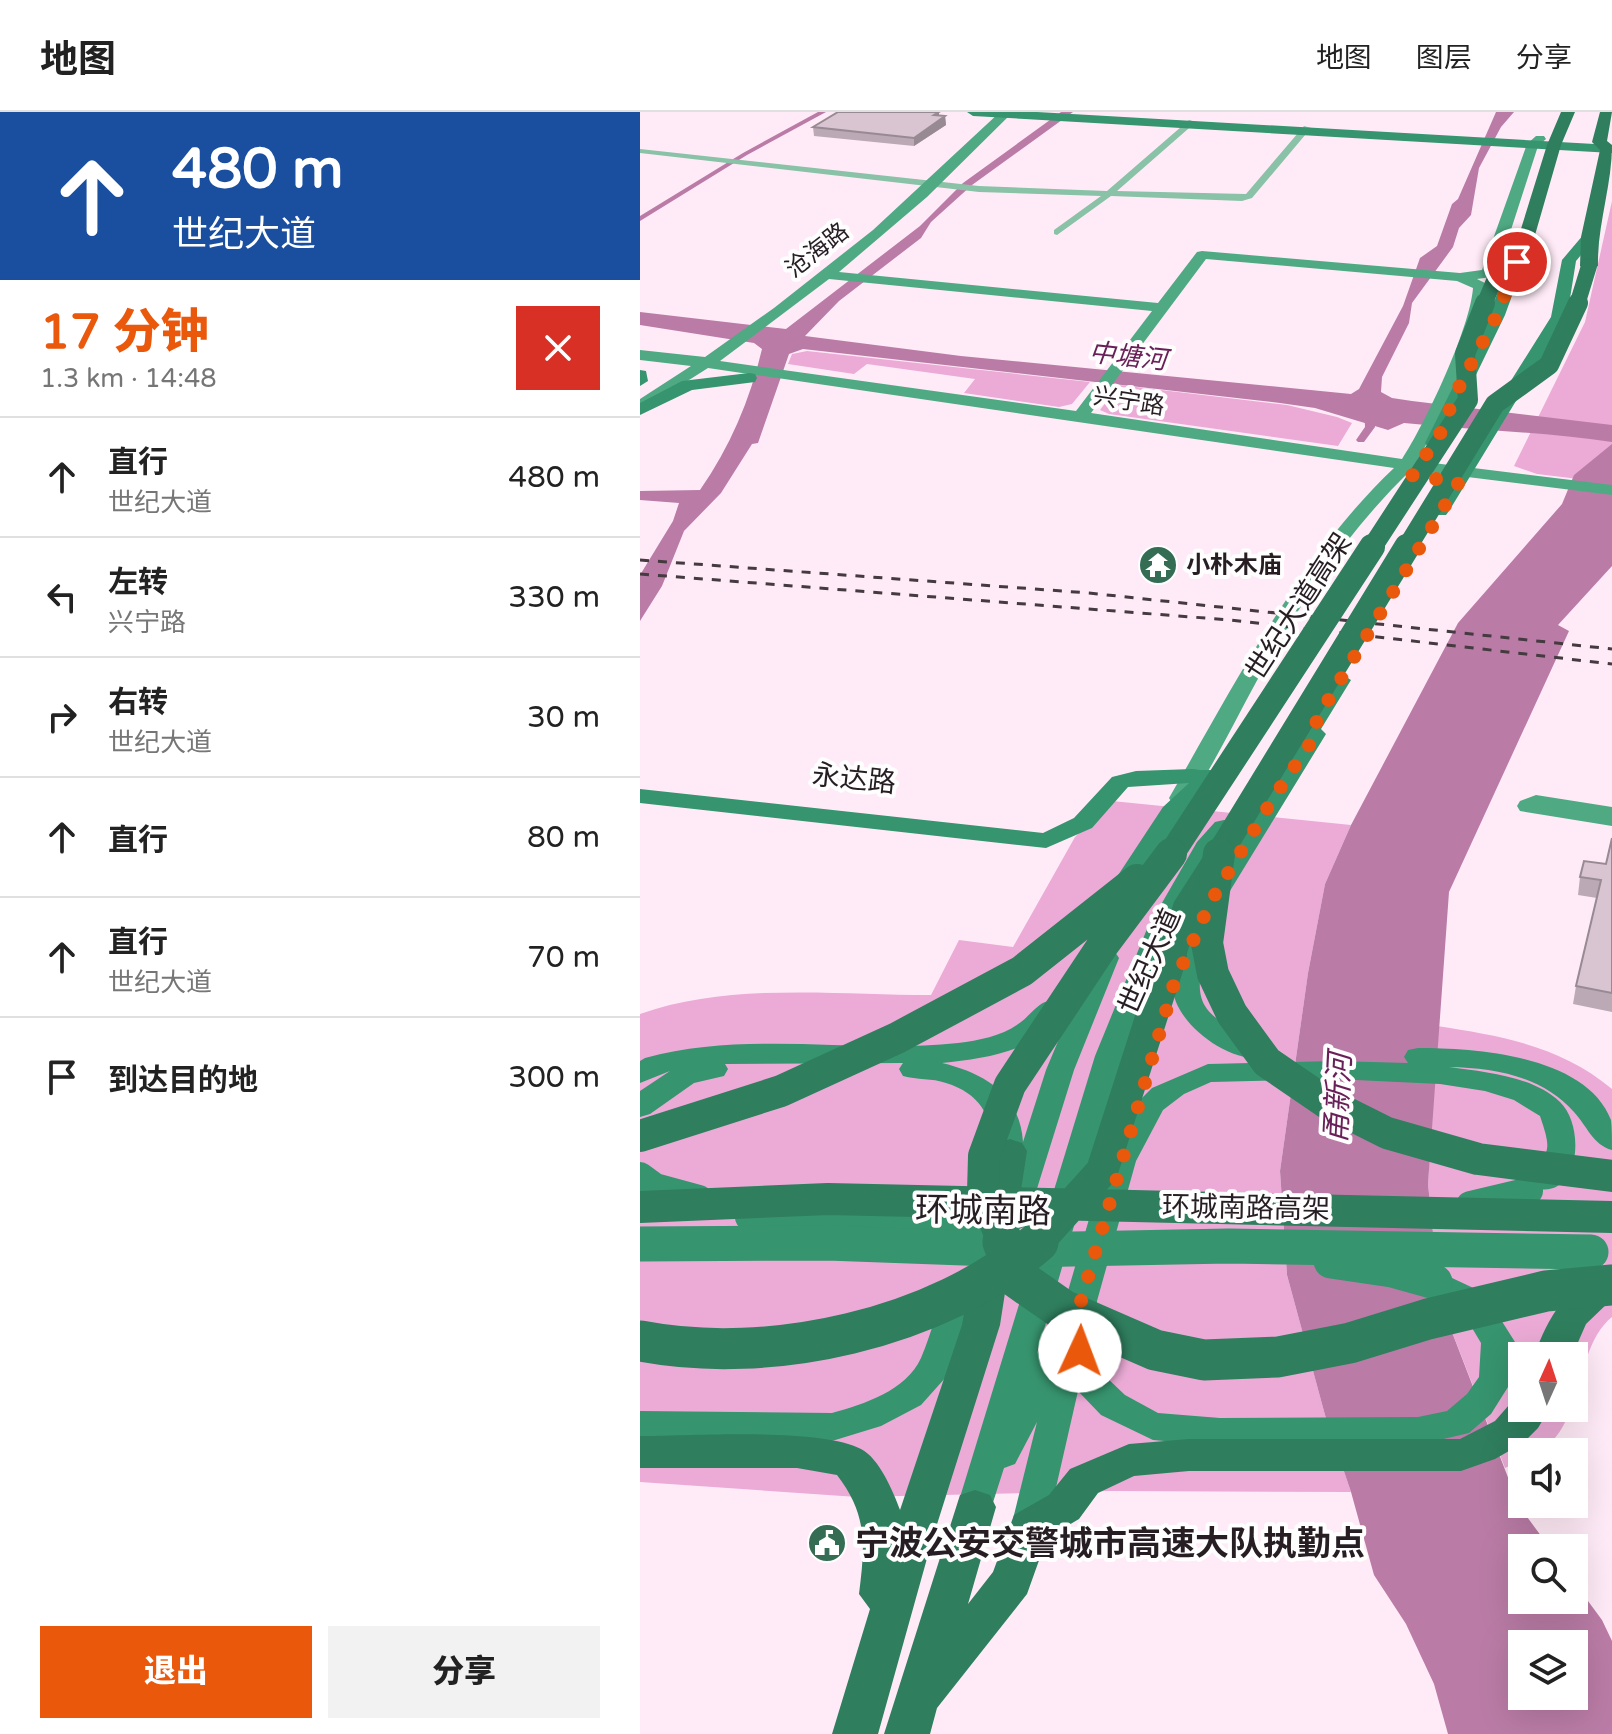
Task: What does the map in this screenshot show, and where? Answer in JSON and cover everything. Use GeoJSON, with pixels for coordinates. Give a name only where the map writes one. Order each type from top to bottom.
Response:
{"type":"FeatureCollection","features":[{"type":"Feature","properties":{"kind":"highway"},"geometry":{"type":"LineString","coordinates":[[1462,398],[1465,354],[1510,242],[1527,235],[1540,141],[1557,112]]}},
{"type":"Feature","properties":{"kind":"highway"},"geometry":{"type":"LineString","coordinates":[[1540,141],[1568,112]]}},
{"type":"Feature","properties":{"kind":"highway"},"geometry":{"type":"LineString","coordinates":[[1502,403],[1549,365],[1574,315],[1589,266],[1589,237],[1609,145],[1607,112]]}},
{"type":"Feature","properties":{"kind":"highway","name":"世纪大道高架"},"geometry":{"type":"LineString","coordinates":[[1178,845],[1462,398]]}},
{"type":"Feature","properties":{"kind":"highway","name":"世纪大道高架"},"geometry":{"type":"LineString","coordinates":[[640,1341],[671,1347],[766,1348],[869,1328],[938,1305],[1013,1264],[1041,1240],[1102,1171],[1189,902],[1502,403]]}},
{"type":"Feature","properties":{"kind":"highway"},"geometry":{"type":"LineString","coordinates":[[640,1136],[781,1091],[897,1038],[1022,971],[1085,924],[1178,845]]}},
{"type":"Feature","properties":{"kind":"highway"},"geometry":{"type":"LineString","coordinates":[[1178,845],[1103,945],[1010,1085],[984,1156],[983,1193],[1017,1278],[1076,1316],[1155,1350],[1204,1360],[1292,1354],[1350,1343],[1428,1319],[1546,1291],[1605,1252]]}},
{"type":"Feature","properties":{"kind":"highway"},"geometry":{"type":"LineString","coordinates":[[1218,855],[1207,943],[1213,974],[1232,1014],[1267,1062],[1327,1103],[1387,1133],[1478,1159],[1612,1176]]}},
{"type":"Feature","properties":{"kind":"highway"},"geometry":{"type":"LineString","coordinates":[[855,1734],[917,1522],[1008,1243],[1022,1152]]}},
{"type":"Feature","properties":{"kind":"highway","name":"环城南路高架"},"geometry":{"type":"LineString","coordinates":[[640,1188],[908,1185],[1382,1191],[1612,1201]]}},
{"type":"Feature","properties":{"kind":"highway","name":"环城南路高架"},"geometry":{"type":"LineString","coordinates":[[640,1207],[828,1199],[1605,1252]]}},
{"type":"Feature","properties":{"kind":"highway"},"geometry":{"type":"LineString","coordinates":[[1558,1342],[1578,1306],[1594,1290],[1605,1252]]}},
{"type":"Feature","properties":{"kind":"highway"},"geometry":{"type":"LineString","coordinates":[[912,1716],[1012,1581],[1029,1527],[1064,1507],[1084,1481],[1129,1460],[1304,1445],[1461,1455],[1495,1443],[1519,1422]]}},
{"type":"Feature","properties":{"kind":"highway"},"geometry":{"type":"LineString","coordinates":[[640,1452],[797,1452],[849,1461],[868,1482],[880,1505],[886,1553],[869,1691]]}},
{"type":"Feature","properties":{"kind":"highway"},"geometry":{"type":"LineString","coordinates":[[912,1716],[975,1507]]}},
{"type":"Feature","properties":{"kind":"main road","name":"沧海路"},"geometry":{"type":"LineString","coordinates":[[640,408],[692,366],[716,340],[1005,114]]}},
{"type":"Feature","properties":{"kind":"main road"},"geometry":{"type":"LineString","coordinates":[[979,115],[1045,114],[1609,145]]}},
{"type":"Feature","properties":{"kind":"main road"},"geometry":{"type":"LineString","coordinates":[[1080,417],[1202,255],[1460,277],[1486,274],[1492,267],[1540,141]]}},
{"type":"Feature","properties":{"kind":"main road","name":"沧海路"},"geometry":{"type":"LineString","coordinates":[[640,390],[692,366],[755,329],[827,275],[925,179]]}},
{"type":"Feature","properties":{"kind":"main road"},"geometry":{"type":"LineString","coordinates":[[1462,398],[1527,235]]}},
{"type":"Feature","properties":{"kind":"main road"},"geometry":{"type":"LineString","coordinates":[[1502,403],[1559,317],[1569,260],[1589,237]]}},
{"type":"Feature","properties":{"kind":"main road"},"geometry":{"type":"LineString","coordinates":[[827,275],[1162,308]]}},
{"type":"Feature","properties":{"kind":"main road"},"geometry":{"type":"LineString","coordinates":[[1436,421],[1481,291],[1480,286],[1460,277]]}},
{"type":"Feature","properties":{"kind":"main road","name":"兴宁路"},"geometry":{"type":"LineString","coordinates":[[640,355],[692,366]]}},
{"type":"Feature","properties":{"kind":"main road","name":"兴宁路"},"geometry":{"type":"LineString","coordinates":[[640,364],[750,373],[1318,458],[1376,462],[1462,478],[1558,488]]}},
{"type":"Feature","properties":{"kind":"main road","name":"沧海路"},"geometry":{"type":"LineString","coordinates":[[640,408],[688,385],[750,373]]}},
{"type":"Feature","properties":{"kind":"main road"},"geometry":{"type":"LineString","coordinates":[[640,375],[640,381]]}},
{"type":"Feature","properties":{"kind":"main road","name":"兴宁路"},"geometry":{"type":"LineString","coordinates":[[787,379],[1080,417],[1355,467],[1409,470]]}},
{"type":"Feature","properties":{"kind":"main road","name":"世纪大道"},"geometry":{"type":"LineString","coordinates":[[981,1325],[1022,1152],[1129,906],[1202,776],[1409,470],[1436,421],[1462,398]]}},
{"type":"Feature","properties":{"kind":"main road","name":"世纪大道"},"geometry":{"type":"LineString","coordinates":[[975,1507],[1109,1056],[1160,929],[1206,847],[1317,719],[1489,432],[1502,403]]}},
{"type":"Feature","properties":{"kind":"main road"},"geometry":{"type":"LineString","coordinates":[[1558,488],[1612,490]]}},
{"type":"Feature","properties":{"kind":"main road"},"geometry":{"type":"LineString","coordinates":[[1558,488],[1612,498]]}},
{"type":"Feature","properties":{"kind":"main road"},"geometry":{"type":"LineString","coordinates":[[1029,1527],[1081,1301],[1148,1066],[1189,946],[1210,903],[1314,738],[1317,719]]}},
{"type":"Feature","properties":{"kind":"main road"},"geometry":{"type":"LineString","coordinates":[[640,1074],[655,1065],[701,1056],[744,1053],[938,1054],[990,1048],[1029,1030],[1070,990],[1090,944],[1145,851],[1202,776]]}},
{"type":"Feature","properties":{"kind":"main road"},"geometry":{"type":"LineString","coordinates":[[1060,836],[1083,823],[1120,782],[1136,778],[1202,776]]}},
{"type":"Feature","properties":{"kind":"main road","name":"永达路"},"geometry":{"type":"LineString","coordinates":[[640,784],[1044,829],[1060,836]]}},
{"type":"Feature","properties":{"kind":"main road","name":"永达路"},"geometry":{"type":"LineString","coordinates":[[640,796],[1046,841],[1060,836]]}},
{"type":"Feature","properties":{"kind":"main road"},"geometry":{"type":"LineString","coordinates":[[640,1176],[655,1187],[692,1198],[759,1204],[1414,1208],[1483,1204],[1529,1191],[1556,1171],[1563,1145],[1551,1110],[1511,1085],[1441,1073],[1251,1060],[1198,1016],[1186,993],[1189,946]]}},
{"type":"Feature","properties":{"kind":"main road"},"geometry":{"type":"LineString","coordinates":[[1121,1164],[1151,1103],[1171,1086],[1251,1060],[1451,1057],[1499,1061],[1543,1073],[1563,1086],[1583,1103],[1609,1137]]}},
{"type":"Feature","properties":{"kind":"main road"},"geometry":{"type":"LineString","coordinates":[[640,1107],[658,1090],[700,1069],[937,1069],[970,1080],[988,1093],[1006,1115],[1022,1152],[934,1368]]}},
{"type":"Feature","properties":{"kind":"main road"},"geometry":{"type":"LineString","coordinates":[[685,1216],[1048,1207],[1439,1223]]}},
{"type":"Feature","properties":{"kind":"main road","name":"环城南路"},"geometry":{"type":"LineString","coordinates":[[640,1216],[1439,1223],[1605,1252]]}},
{"type":"Feature","properties":{"kind":"main road"},"geometry":{"type":"LineString","coordinates":[[640,1260],[1008,1243],[1138,1256],[1310,1259],[1392,1270],[1435,1282],[1473,1302],[1498,1342],[1496,1379],[1479,1404],[1457,1423],[1418,1431],[1304,1445],[1220,1432],[1153,1426],[1113,1405],[1091,1383],[1080,1351],[1081,1301]]}},
{"type":"Feature","properties":{"kind":"main road"},"geometry":{"type":"LineString","coordinates":[[640,1425],[832,1427],[869,1416],[909,1396],[934,1368],[1008,1243]]}},
{"type":"Feature","properties":{"kind":"main road","name":"环城南路"},"geometry":{"type":"LineString","coordinates":[[640,1244],[1008,1243],[1605,1252]]}},
{"type":"Feature","properties":{"kind":"main road"},"geometry":{"type":"LineString","coordinates":[[975,1507],[1081,1301]]}},
{"type":"Feature","properties":{"kind":"street"},"geometry":{"type":"LineString","coordinates":[[1057,232],[1109,193],[1190,124]]}},
{"type":"Feature","properties":{"kind":"street"},"geometry":{"type":"LineString","coordinates":[[640,151],[925,179],[973,188],[1247,197],[1306,130]]}},
{"type":"Feature","properties":{"kind":"shaded area"},"geometry":{"type":"Polygon","coordinates":[[[1612,201],[1612,483],[1537,474],[1514,466],[1585,322],[1612,201]]]}},
{"type":"Feature","properties":{"kind":"shaded area"},"geometry":{"type":"Polygon","coordinates":[[[807,351],[1090,382],[1072,404],[1059,407],[964,393],[975,379],[867,364],[854,374],[788,364],[792,354],[807,351]]]}},
{"type":"Feature","properties":{"kind":"shaded area"},"geometry":{"type":"Polygon","coordinates":[[[1119,385],[1287,405],[1352,423],[1338,446],[1109,414],[1100,410],[1119,385]]]}},
{"type":"Feature","properties":{"kind":"shaded area"},"geometry":{"type":"Polygon","coordinates":[[[1112,801],[1351,825],[1325,884],[1308,973],[1280,1171],[1287,1275],[1325,1415],[1351,1492],[1110,1491],[857,1497],[640,1482],[640,1014],[674,1004],[747,994],[931,995],[959,940],[1013,947],[1075,837],[1112,801]]]}},
{"type":"Feature","properties":{"kind":"shaded area"},"geometry":{"type":"Polygon","coordinates":[[[1437,1026],[1530,1045],[1572,1062],[1612,1089],[1612,1317],[1598,1334],[1588,1356],[1588,1342],[1508,1342],[1508,1422],[1565,1422],[1555,1438],[1508,1438],[1508,1467],[1505,1468],[1440,1301],[1428,1184],[1437,1026]]]}},
{"type":"Feature","properties":{"kind":"water"},"geometry":{"type":"Polygon","coordinates":[[[1061,112],[1073,112],[972,185],[931,222],[921,238],[839,301],[805,336],[961,356],[1351,394],[1359,389],[1403,306],[1420,258],[1437,246],[1452,204],[1458,199],[1496,112],[1514,112],[1501,127],[1479,168],[1471,215],[1459,228],[1453,247],[1412,303],[1409,323],[1382,377],[1381,392],[1392,398],[1412,401],[1612,425],[1612,442],[1404,423],[1388,430],[1315,408],[1280,403],[803,349],[789,354],[758,443],[752,444],[721,493],[684,531],[662,586],[640,621],[640,575],[673,521],[679,503],[640,500],[640,491],[700,490],[738,422],[762,349],[754,343],[640,325],[640,312],[786,329],[920,226],[963,183],[1061,112]]]}},
{"type":"Feature","properties":{"kind":"water","name":"甬新河"},"geometry":{"type":"Polygon","coordinates":[[[1612,444],[1612,566],[1558,625],[1569,631],[1449,892],[1428,1184],[1440,1301],[1508,1477],[1508,1518],[1528,1518],[1540,1534],[1508,1534],[1508,1614],[1588,1614],[1588,1601],[1612,1641],[1612,1734],[1448,1734],[1434,1684],[1406,1624],[1374,1575],[1325,1415],[1287,1275],[1280,1171],[1308,973],[1325,884],[1351,825],[1458,623],[1562,504],[1574,475],[1612,444]]]}},
{"type":"Feature","properties":{"kind":"building"},"geometry":{"type":"Polygon","coordinates":[[[838,112],[939,112],[934,115],[945,116],[914,138],[813,127],[838,112]]]}},
{"type":"Feature","properties":{"kind":"building"},"geometry":{"type":"Polygon","coordinates":[[[1612,838],[1612,993],[1576,986],[1601,880],[1580,877],[1584,861],[1606,864],[1612,838]]]}},
{"type":"Feature","properties":{"kind":"waterway"},"geometry":{"type":"LineString","coordinates":[[640,219],[745,154],[823,112]]}},
{"type":"Feature","properties":{"kind":"waterway"},"geometry":{"type":"LineString","coordinates":[[1361,440],[1370,427],[1369,407]]}},
{"type":"Feature","properties":{"kind":"railway"},"geometry":{"type":"LineString","coordinates":[[640,560],[1089,593],[1612,649]]}},
{"type":"Feature","properties":{"kind":"railway"},"geometry":{"type":"LineString","coordinates":[[640,574],[1230,620],[1612,664]]}},
{"type":"Feature","properties":{"kind":"place","name":"小朴木庙"},"geometry":{"type":"Point","coordinates":[1158,565]}},
{"type":"Feature","properties":{"kind":"place","name":"宁波公安交警城市高速大队执勤点"},"geometry":{"type":"Point","coordinates":[827,1543]}},
{"type":"Feature","properties":{"kind":"route"},"geometry":{"type":"LineString","coordinates":[[1080,1351],[1081,1301],[1148,1066],[1189,946],[1210,903],[1314,738],[1317,719],[1459,482],[1412,476],[1441,432],[1455,395],[1497,315],[1517,262]]}},
{"type":"Feature","properties":{"kind":"water label","name":"中塘河"},"geometry":{"type":"Point","coordinates":[1128,356]}}]}
